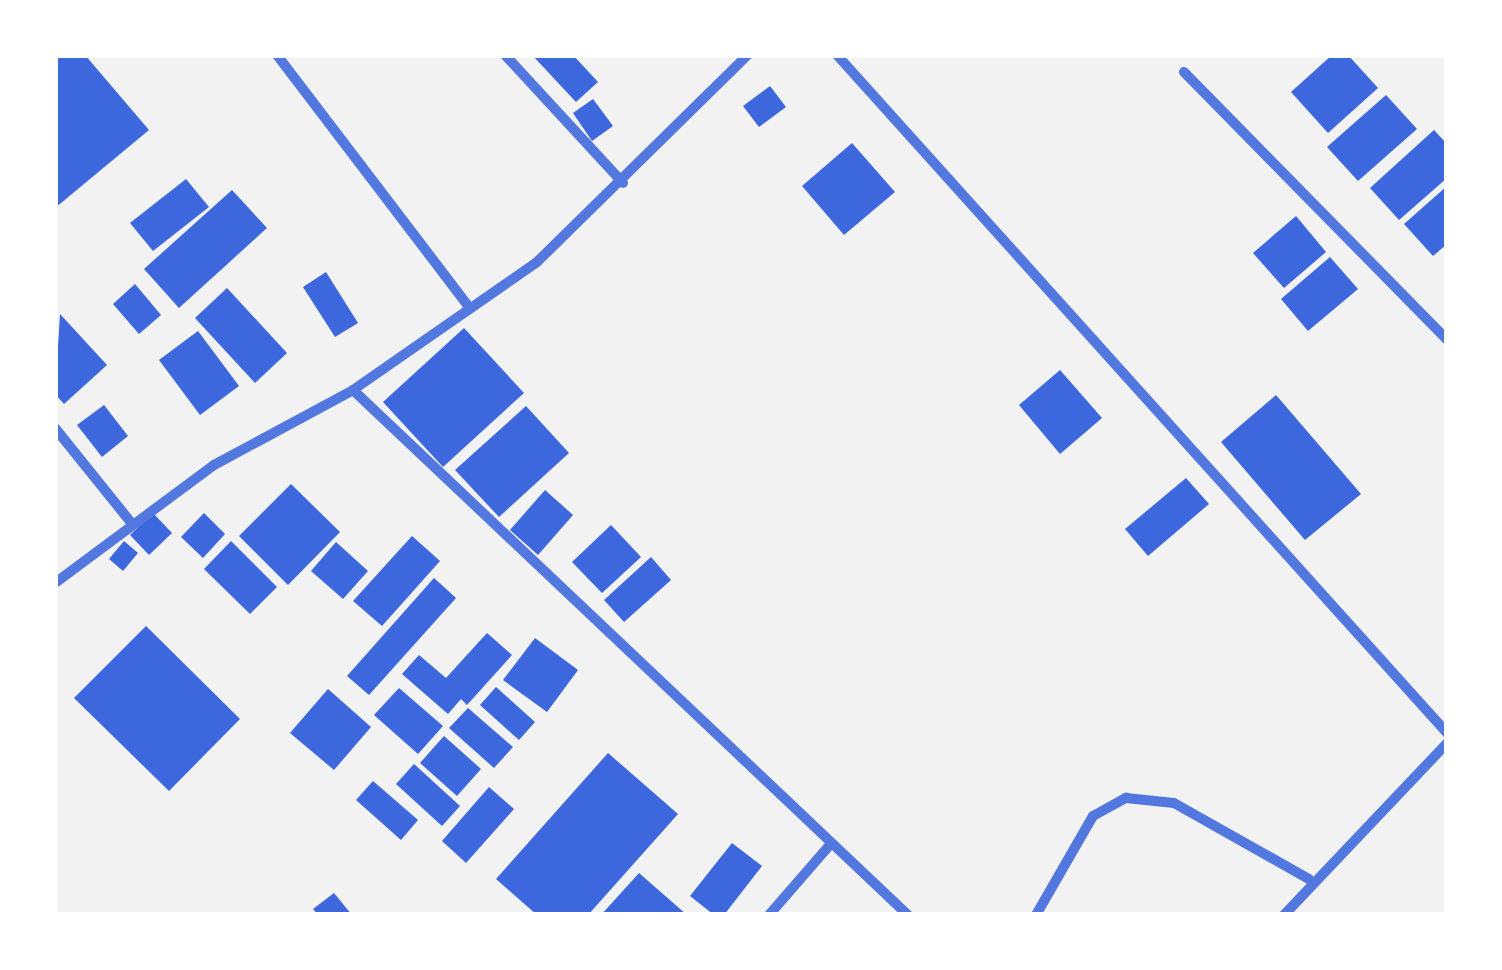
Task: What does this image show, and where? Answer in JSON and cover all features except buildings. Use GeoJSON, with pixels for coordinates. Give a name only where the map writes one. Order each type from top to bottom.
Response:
{"type":"FeatureCollection","features":[{"type":"Feature","properties":{"kind":"street"},"geometry":{"type":"LineString","coordinates":[[277,55],[468,307]]}},
{"type":"Feature","properties":{"kind":"street"},"geometry":{"type":"LineString","coordinates":[[505,55],[623,183]]}},
{"type":"Feature","properties":{"kind":"street"},"geometry":{"type":"LineString","coordinates":[[55,583],[214,465],[352,390],[537,262],[623,183],[748,55]]}},
{"type":"Feature","properties":{"kind":"street"},"geometry":{"type":"LineString","coordinates":[[837,55],[1447,733]]}},
{"type":"Feature","properties":{"kind":"street"},"geometry":{"type":"LineString","coordinates":[[1184,72],[1447,340]]}},
{"type":"Feature","properties":{"kind":"street"},"geometry":{"type":"LineString","coordinates":[[352,390],[828,846],[908,915]]}},
{"type":"Feature","properties":{"kind":"street"},"geometry":{"type":"LineString","coordinates":[[55,428],[133,525]]}},
{"type":"Feature","properties":{"kind":"street"},"geometry":{"type":"LineString","coordinates":[[1284,915],[1309,879],[1447,743]]}},
{"type":"Feature","properties":{"kind":"street"},"geometry":{"type":"LineString","coordinates":[[1036,915],[1093,816],[1126,798],[1174,803],[1309,879]]}},
{"type":"Feature","properties":{"kind":"street"},"geometry":{"type":"LineString","coordinates":[[769,915],[828,846]]}}]}
